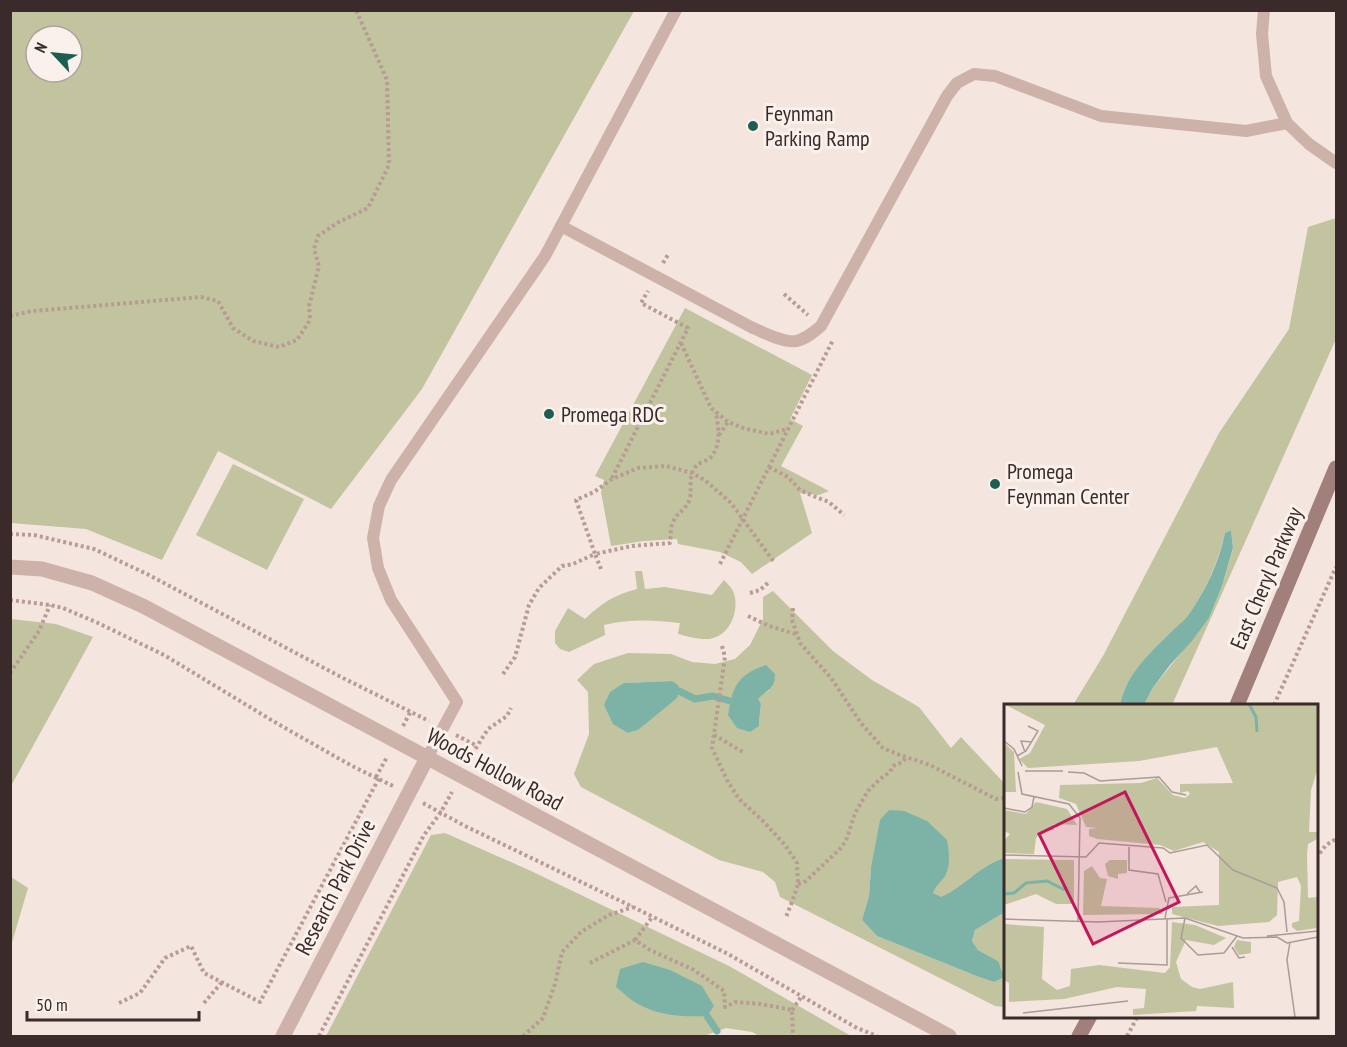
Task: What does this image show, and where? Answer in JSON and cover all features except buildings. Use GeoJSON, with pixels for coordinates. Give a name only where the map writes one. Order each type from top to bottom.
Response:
{"type":"FeatureCollection","features":[{"type":"Feature","properties":{"kind":"street","name":"East Cheryl Parkway"},"geometry":{"type":"LineString","coordinates":[[1237,704],[1336,468]]}},
{"type":"Feature","properties":{"kind":"street","name":"Woods Hollow Road"},"geometry":{"type":"LineString","coordinates":[[10,567],[42,569],[92,583],[143,606],[949,1036]]}},
{"type":"Feature","properties":{"kind":"street","name":"Research Park Drive"},"geometry":{"type":"LineString","coordinates":[[283,1036],[426,758]]}},
{"type":"Feature","properties":{"kind":"street"},"geometry":{"type":"LineString","coordinates":[[1079,1036],[1089,1017]]}},
{"type":"Feature","properties":{"kind":"lane"},"geometry":{"type":"LineString","coordinates":[[426,758],[457,702],[392,600],[378,568],[373,538],[379,506],[391,480],[545,256],[676,10]]}},
{"type":"Feature","properties":{"kind":"lane"},"geometry":{"type":"LineString","coordinates":[[1264,10],[1262,34],[1266,76],[1287,123],[1309,144],[1336,163]]}},
{"type":"Feature","properties":{"kind":"lane"},"geometry":{"type":"LineString","coordinates":[[561,226],[773,337],[795,342],[810,335],[821,326],[947,96],[957,83],[974,74],[995,76],[1101,116],[1246,131],[1287,123]]}},
{"type":"Feature","properties":{"kind":"path"},"geometry":{"type":"LineString","coordinates":[[10,316],[33,311],[201,297],[218,301],[233,328],[254,341],[279,346],[297,340],[310,320],[309,306],[319,267],[314,249],[318,236],[337,223],[368,208],[389,165],[387,80],[356,10]]}},
{"type":"Feature","properties":{"kind":"path"},"geometry":{"type":"LineString","coordinates":[[612,479],[688,328],[641,303],[669,253]]}},
{"type":"Feature","properties":{"kind":"path"},"geometry":{"type":"LineString","coordinates":[[720,564],[834,337],[784,294]]}},
{"type":"Feature","properties":{"kind":"path"},"geometry":{"type":"LineString","coordinates":[[681,342],[711,408],[728,422],[769,434],[788,429]]}},
{"type":"Feature","properties":{"kind":"path"},"geometry":{"type":"LineString","coordinates":[[503,674],[515,657],[529,605],[539,588],[562,566],[573,564],[595,554],[632,546],[670,543],[673,521],[685,509],[690,498],[692,473],[697,465],[710,459],[717,448],[719,435],[716,412]]}},
{"type":"Feature","properties":{"kind":"path"},"geometry":{"type":"LineString","coordinates":[[719,435],[728,422]]}},
{"type":"Feature","properties":{"kind":"path"},"geometry":{"type":"LineString","coordinates":[[601,569],[576,500],[594,492],[612,479],[638,468],[666,466],[692,473],[706,481],[731,503],[774,562]]}},
{"type":"Feature","properties":{"kind":"path"},"geometry":{"type":"LineString","coordinates":[[769,467],[788,477],[800,490],[830,502],[844,515]]}},
{"type":"Feature","properties":{"kind":"path"},"geometry":{"type":"LineString","coordinates":[[10,534],[34,535],[94,549],[147,574],[477,746]]}},
{"type":"Feature","properties":{"kind":"path"},"geometry":{"type":"LineString","coordinates":[[1274,704],[1336,567]]}},
{"type":"Feature","properties":{"kind":"path"},"geometry":{"type":"LineString","coordinates":[[750,593],[760,590],[770,581]]}},
{"type":"Feature","properties":{"kind":"path"},"geometry":{"type":"LineString","coordinates":[[10,600],[50,605],[98,623],[164,655],[278,724],[396,788]]}},
{"type":"Feature","properties":{"kind":"path"},"geometry":{"type":"LineString","coordinates":[[10,673],[39,631],[50,605]]}},
{"type":"Feature","properties":{"kind":"path"},"geometry":{"type":"LineString","coordinates":[[793,608],[792,620],[800,643],[831,678],[861,723],[883,748],[930,765],[996,799],[1004,798]]}},
{"type":"Feature","properties":{"kind":"path"},"geometry":{"type":"LineString","coordinates":[[748,616],[769,626],[797,634]]}},
{"type":"Feature","properties":{"kind":"path"},"geometry":{"type":"LineString","coordinates":[[722,646],[724,657],[712,748],[739,799],[785,845],[797,863],[798,885],[786,917]]}},
{"type":"Feature","properties":{"kind":"path"},"geometry":{"type":"LineString","coordinates":[[467,764],[488,729],[507,716],[511,708]]}},
{"type":"Feature","properties":{"kind":"path"},"geometry":{"type":"LineString","coordinates":[[402,729],[411,711]]}},
{"type":"Feature","properties":{"kind":"path"},"geometry":{"type":"LineString","coordinates":[[714,735],[743,752]]}},
{"type":"Feature","properties":{"kind":"path"},"geometry":{"type":"LineString","coordinates":[[119,1003],[140,993],[165,958],[191,946],[204,973],[260,1002],[388,754]]}},
{"type":"Feature","properties":{"kind":"path"},"geometry":{"type":"LineString","coordinates":[[798,885],[806,881],[842,847],[855,813],[868,791],[890,772],[893,766],[903,762],[906,757]]}},
{"type":"Feature","properties":{"kind":"path"},"geometry":{"type":"LineString","coordinates":[[319,1036],[424,835],[441,812],[453,789]]}},
{"type":"Feature","properties":{"kind":"path"},"geometry":{"type":"LineString","coordinates":[[421,802],[465,826],[728,954],[857,1028],[877,1036]]}},
{"type":"Feature","properties":{"kind":"path"},"geometry":{"type":"LineString","coordinates":[[1317,857],[1326,845],[1336,838]]}},
{"type":"Feature","properties":{"kind":"path"},"geometry":{"type":"LineString","coordinates":[[523,1036],[543,1018],[555,984],[562,952],[581,932],[609,915],[633,907]]}},
{"type":"Feature","properties":{"kind":"path"},"geometry":{"type":"LineString","coordinates":[[590,963],[635,940],[653,916]]}},
{"type":"Feature","properties":{"kind":"path"},"geometry":{"type":"LineString","coordinates":[[635,940],[650,950],[694,970],[724,991],[725,1007],[735,1002],[761,1004],[792,1011]]}},
{"type":"Feature","properties":{"kind":"path"},"geometry":{"type":"LineString","coordinates":[[204,1003],[222,982]]}},
{"type":"Feature","properties":{"kind":"path"},"geometry":{"type":"LineString","coordinates":[[793,1036],[792,1011],[802,996]]}},
{"type":"Feature","properties":{"kind":"path"},"geometry":{"type":"LineString","coordinates":[[1127,1036],[1137,1017]]}},
{"type":"Feature","properties":{"kind":"green space"},"geometry":{"type":"Polygon","coordinates":[[[11,10],[634,11],[422,389],[331,509],[218,451],[162,560],[86,529],[11,523],[11,10]]]}},
{"type":"Feature","properties":{"kind":"green space"},"geometry":{"type":"Polygon","coordinates":[[[1336,218],[1336,339],[1172,704],[1144,704],[1152,689],[1209,618],[1233,549],[1231,530],[1225,533],[1211,575],[1195,605],[1186,618],[1140,664],[1123,693],[1120,704],[1074,704],[1103,656],[1219,433],[1289,329],[1308,227],[1336,218]]]}},
{"type":"Feature","properties":{"kind":"green space"},"geometry":{"type":"Polygon","coordinates":[[[685,308],[812,375],[790,419],[803,426],[781,466],[829,491],[819,495],[800,493],[812,533],[752,574],[741,562],[720,552],[678,544],[677,539],[611,546],[601,492],[604,480],[595,476],[685,308]]]}},
{"type":"Feature","properties":{"kind":"green space"},"geometry":{"type":"Polygon","coordinates":[[[233,464],[304,499],[267,570],[196,535],[233,464]]]}},
{"type":"Feature","properties":{"kind":"green space"},"geometry":{"type":"Polygon","coordinates":[[[635,571],[642,571],[645,589],[665,587],[712,595],[724,580],[732,590],[736,604],[730,624],[722,634],[702,639],[678,634],[680,623],[642,621],[614,623],[604,625],[605,635],[569,652],[560,649],[555,643],[555,631],[568,608],[585,619],[609,600],[637,589],[635,571]]]}},
{"type":"Feature","properties":{"kind":"green space"},"geometry":{"type":"Polygon","coordinates":[[[773,591],[833,651],[872,680],[919,707],[951,748],[961,737],[1004,783],[1004,858],[980,870],[941,898],[933,893],[935,885],[944,877],[871,868],[869,896],[862,920],[877,936],[994,982],[998,961],[978,950],[972,941],[975,930],[1004,913],[1004,1007],[995,1006],[780,897],[775,882],[763,872],[719,860],[581,787],[574,774],[589,734],[588,692],[577,680],[594,664],[628,653],[671,654],[692,662],[715,664],[735,659],[750,645],[763,619],[763,597],[773,591]],[[672,681],[624,683],[628,733],[638,730],[650,719],[672,681]],[[770,690],[731,697],[728,715],[759,721],[761,704],[757,699],[770,690]]]}},
{"type":"Feature","properties":{"kind":"green space"},"geometry":{"type":"Polygon","coordinates":[[[11,619],[56,624],[93,637],[11,786],[11,619]]]}},
{"type":"Feature","properties":{"kind":"green space"},"geometry":{"type":"Polygon","coordinates":[[[445,833],[531,871],[729,966],[851,1036],[759,1036],[752,1032],[726,1028],[704,1036],[326,1036],[431,835],[445,833]]]}},
{"type":"Feature","properties":{"kind":"green space"},"geometry":{"type":"Polygon","coordinates":[[[11,877],[28,888],[11,946],[11,877]]]}},
{"type":"Feature","properties":{"kind":"water"},"geometry":{"type":"Polygon","coordinates":[[[1231,530],[1233,548],[1222,586],[1209,618],[1152,689],[1144,704],[1120,704],[1123,693],[1140,664],[1186,618],[1195,605],[1215,565],[1225,533],[1231,530]]]}},
{"type":"Feature","properties":{"kind":"water"},"geometry":{"type":"Polygon","coordinates":[[[766,665],[775,674],[775,679],[772,686],[758,699],[761,704],[759,726],[750,732],[737,728],[728,715],[734,689],[743,677],[766,665]]]}},
{"type":"Feature","properties":{"kind":"water"},"geometry":{"type":"Polygon","coordinates":[[[672,681],[678,685],[677,698],[638,730],[628,733],[613,724],[604,705],[610,692],[624,683],[672,681]]]}},
{"type":"Feature","properties":{"kind":"water"},"geometry":{"type":"Polygon","coordinates":[[[889,810],[904,811],[927,821],[947,840],[948,867],[945,876],[933,893],[941,897],[988,865],[1004,858],[1004,913],[975,930],[972,941],[978,950],[998,961],[1004,977],[994,982],[979,977],[877,936],[862,920],[869,896],[871,868],[880,820],[889,810]]]}},
{"type":"Feature","properties":{"kind":"water"},"geometry":{"type":"Polygon","coordinates":[[[643,962],[670,970],[702,986],[714,1006],[707,1016],[680,1016],[654,1011],[635,1002],[616,987],[620,969],[643,962]]]}},
{"type":"Feature","properties":{"kind":"waterway"},"geometry":{"type":"LineString","coordinates":[[679,691],[695,699],[713,696],[730,701]]}},
{"type":"Feature","properties":{"kind":"waterway"},"geometry":{"type":"LineString","coordinates":[[707,1016],[717,1031]]}},
{"type":"Feature","properties":{"kind":"place","name":"Feynman Parking Ramp"},"geometry":{"type":"Point","coordinates":[753,126]}},
{"type":"Feature","properties":{"kind":"place","name":"Promega RDC"},"geometry":{"type":"Point","coordinates":[549,414]}},
{"type":"Feature","properties":{"kind":"place","name":"Promega Feynman Center"},"geometry":{"type":"Point","coordinates":[995,484]}}]}
